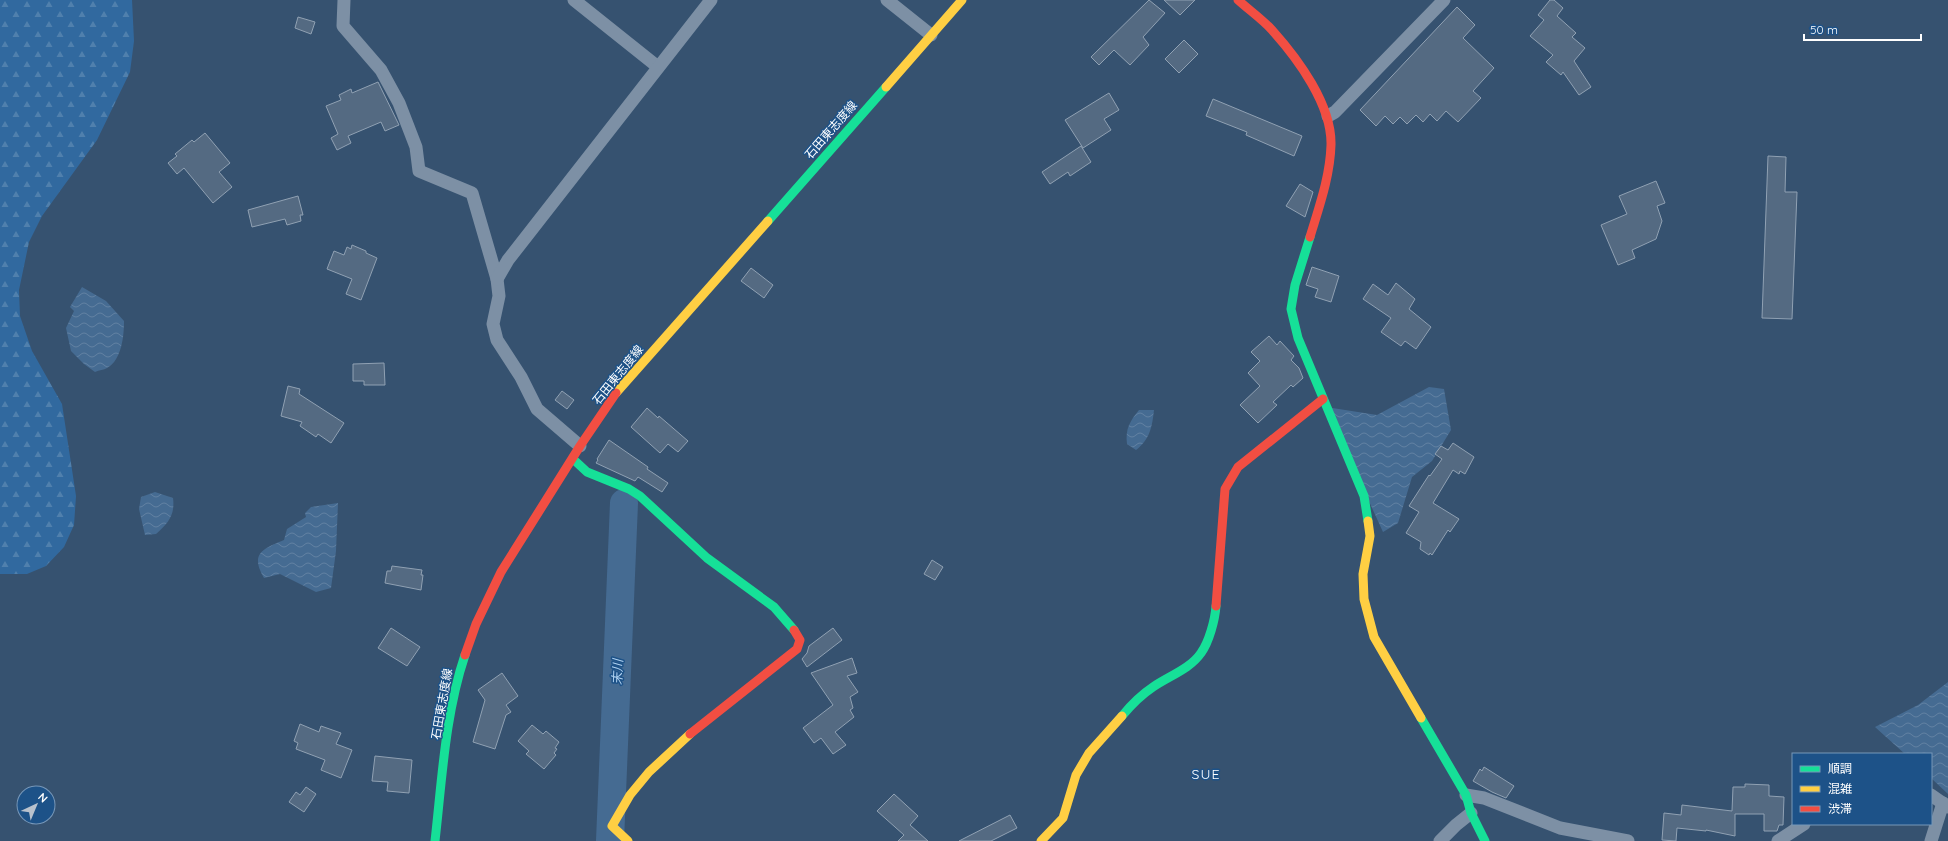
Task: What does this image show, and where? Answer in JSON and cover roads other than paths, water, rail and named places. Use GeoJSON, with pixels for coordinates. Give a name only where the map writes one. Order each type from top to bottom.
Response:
{"type":"FeatureCollection","features":[{"type":"Feature","properties":{"kind":"street"},"geometry":{"type":"LineString","coordinates":[[344,0],[343,26],[382,70],[395,96],[416,147],[419,171],[472,193],[497,279],[499,296],[493,324],[496,340],[520,377],[537,409],[580,446]]}},
{"type":"Feature","properties":{"kind":"street"},"geometry":{"type":"LineString","coordinates":[[574,0],[658,67]]}},
{"type":"Feature","properties":{"kind":"street"},"geometry":{"type":"LineString","coordinates":[[497,279],[508,260],[711,0]]}},
{"type":"Feature","properties":{"kind":"street"},"geometry":{"type":"LineString","coordinates":[[887,0],[931,35]]}},
{"type":"Feature","properties":{"kind":"street","name":"石田東志度線"},"geometry":{"type":"LineString","coordinates":[[435,841],[447,741],[458,677],[476,624],[501,572],[580,446],[614,395],[962,0]]}},
{"type":"Feature","properties":{"kind":"street"},"geometry":{"type":"LineString","coordinates":[[1238,0],[1272,30],[1303,69],[1328,116],[1331,144],[1327,182],[1295,285],[1291,309],[1298,338],[1364,496],[1370,536],[1363,574],[1364,599],[1374,637],[1466,795],[1471,813],[1485,841]]}},
{"type":"Feature","properties":{"kind":"street"},"geometry":{"type":"LineString","coordinates":[[1328,116],[1335,112],[1444,0]]}},
{"type":"Feature","properties":{"kind":"street"},"geometry":{"type":"LineString","coordinates":[[1041,841],[1063,818],[1076,775],[1089,753],[1134,702],[1154,686],[1182,670],[1201,653],[1215,619],[1225,489],[1238,467],[1323,399]]}},
{"type":"Feature","properties":{"kind":"street"},"geometry":{"type":"LineString","coordinates":[[573,459],[587,472],[629,488],[640,496],[716,566],[768,601],[796,632],[800,640],[797,649],[684,739],[649,772],[630,795],[612,826],[628,841]]}},
{"type":"Feature","properties":{"kind":"street"},"geometry":{"type":"LineString","coordinates":[[1466,795],[1484,798],[1560,828],[1628,841]]}},
{"type":"Feature","properties":{"kind":"street"},"geometry":{"type":"LineString","coordinates":[[1931,841],[1945,805],[1932,796]]}},
{"type":"Feature","properties":{"kind":"street"},"geometry":{"type":"LineString","coordinates":[[1440,841],[1471,813]]}},
{"type":"Feature","properties":{"kind":"street"},"geometry":{"type":"LineString","coordinates":[[1778,841],[1802,825]]}},
{"type":"Feature","properties":{"kind":"water"},"geometry":{"type":"Polygon","coordinates":[[[82,287],[106,301],[124,321],[123,340],[116,359],[107,368],[95,372],[84,364],[71,351],[66,328],[74,311],[70,307],[82,287]]]}},
{"type":"Feature","properties":{"kind":"water"},"geometry":{"type":"Polygon","coordinates":[[[1429,387],[1444,389],[1451,430],[1432,461],[1412,477],[1398,523],[1383,532],[1326,407],[1377,415],[1429,387]]]}},
{"type":"Feature","properties":{"kind":"water"},"geometry":{"type":"Polygon","coordinates":[[[1139,410],[1154,410],[1150,432],[1141,446],[1136,450],[1127,444],[1127,434],[1133,418],[1139,410]]]}},
{"type":"Feature","properties":{"kind":"water"},"geometry":{"type":"Polygon","coordinates":[[[155,492],[173,498],[172,514],[168,522],[156,534],[145,535],[139,509],[141,497],[155,492]]]}},
{"type":"Feature","properties":{"kind":"water"},"geometry":{"type":"Polygon","coordinates":[[[338,503],[336,551],[331,588],[316,592],[280,574],[264,578],[258,563],[260,553],[270,546],[284,540],[287,529],[306,517],[305,513],[311,507],[338,503]]]}},
{"type":"Feature","properties":{"kind":"water"},"geometry":{"type":"Polygon","coordinates":[[[1948,682],[1948,794],[1932,779],[1932,753],[1904,753],[1875,727],[1918,705],[1948,682]]]}},
{"type":"Feature","properties":{"kind":"waterway","name":"末川"},"geometry":{"type":"LineString","coordinates":[[610,841],[624,503]]}},
{"type":"Feature","properties":{"kind":"district","name":"SUE"},"geometry":{"type":"Point","coordinates":[1206,774]}}]}
